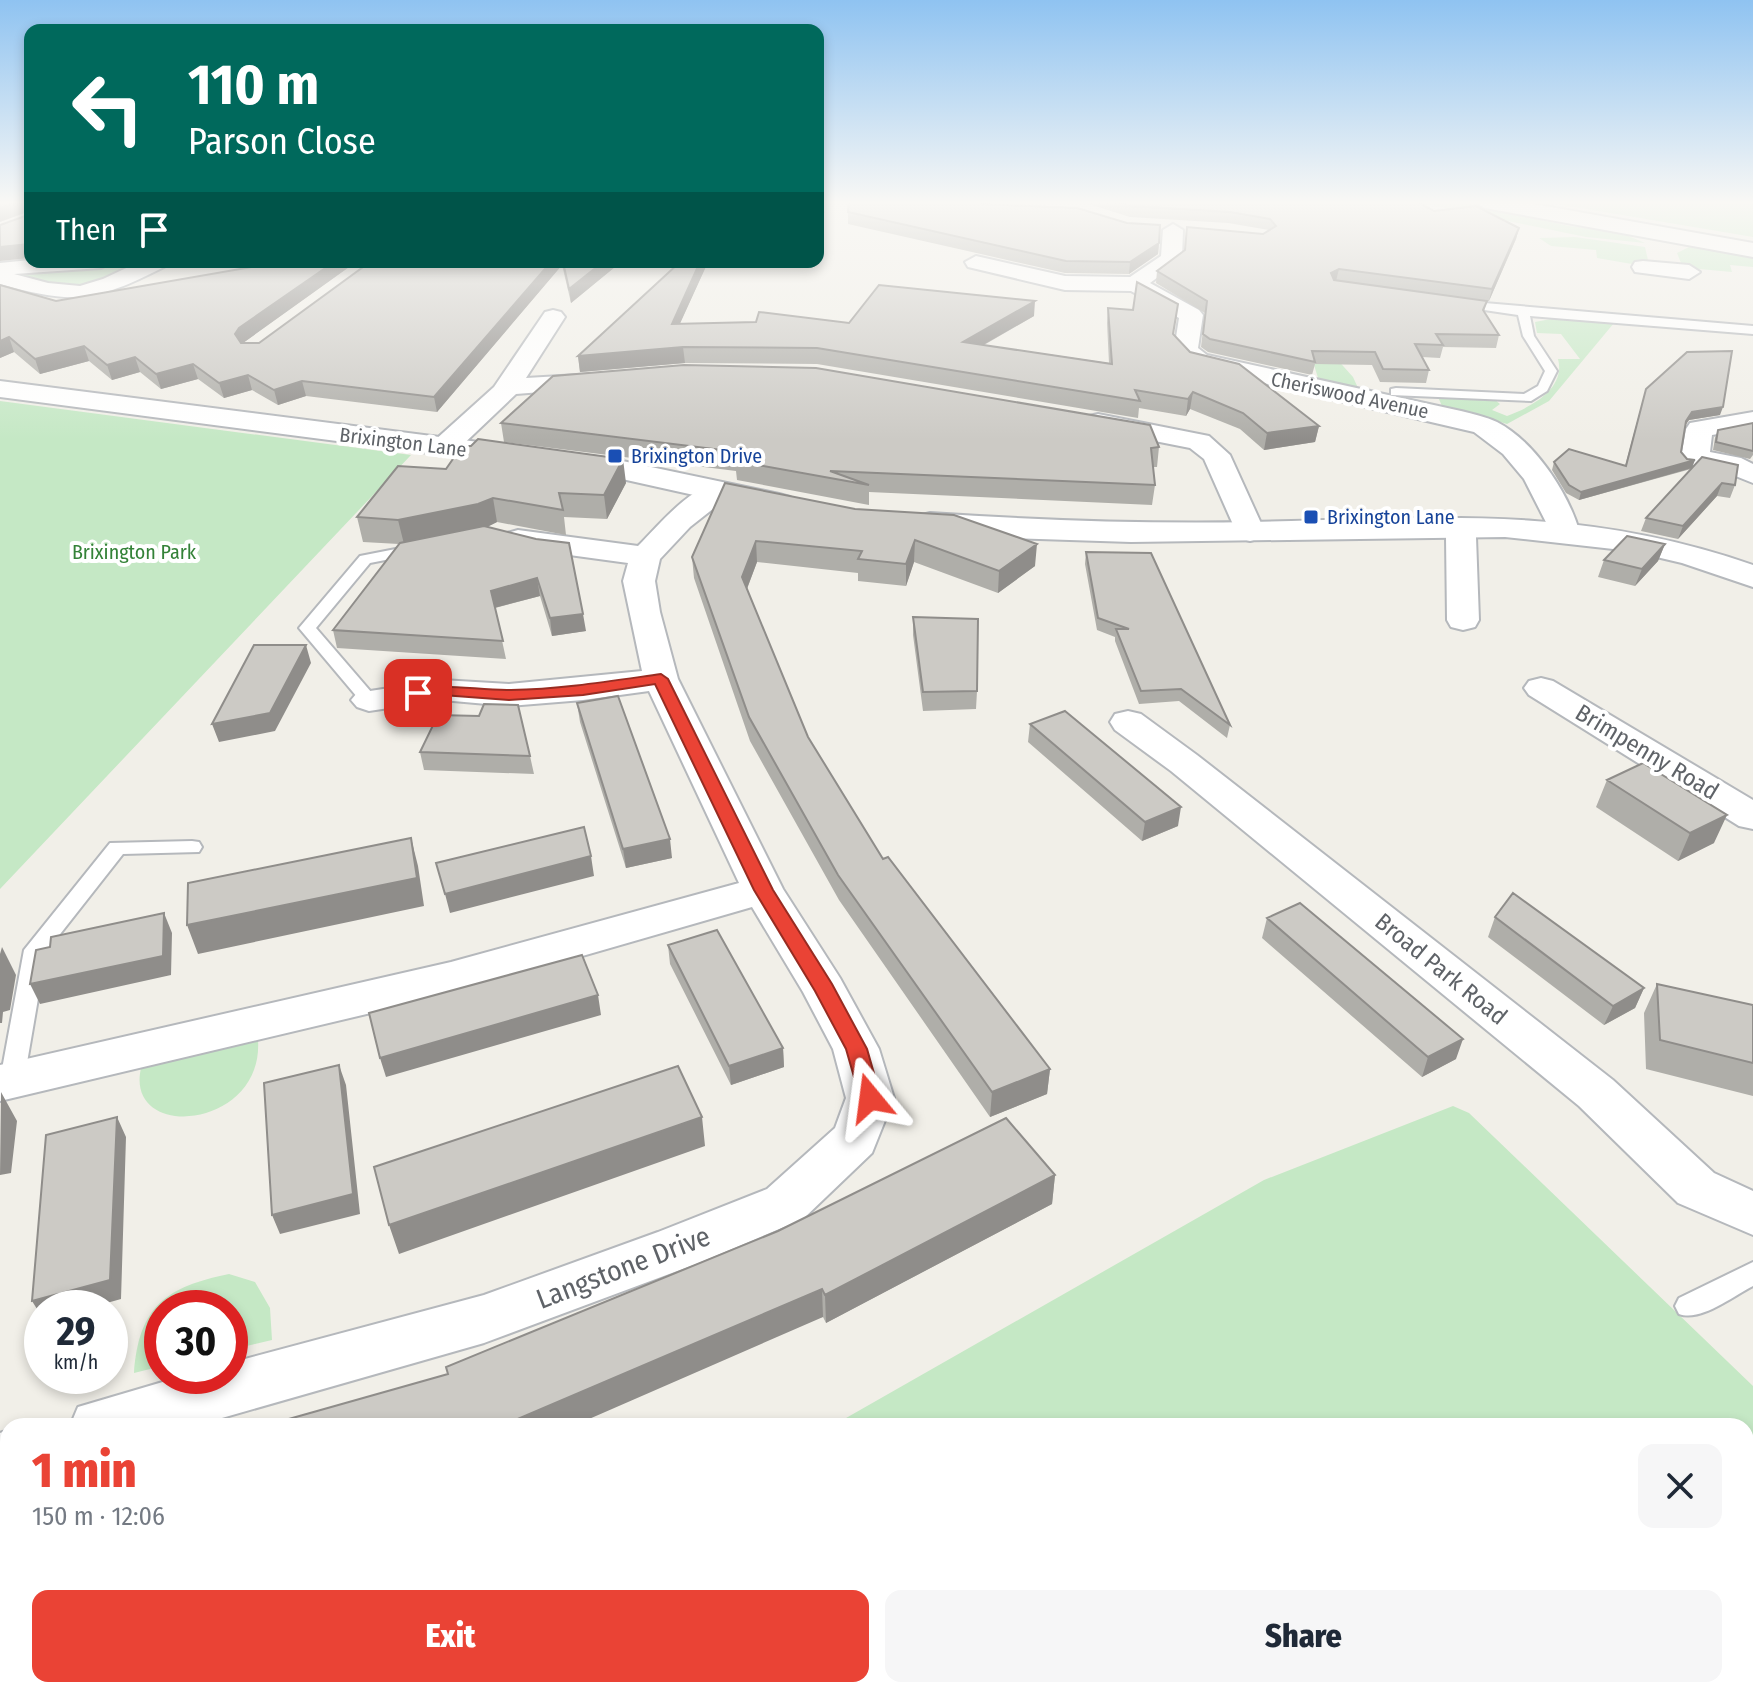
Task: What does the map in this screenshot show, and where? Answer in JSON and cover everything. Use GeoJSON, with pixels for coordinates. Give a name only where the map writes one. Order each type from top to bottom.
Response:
{"type":"FeatureCollection","features":[{"type":"Feature","properties":{"kind":"street"},"geometry":{"type":"LineString","coordinates":[[14,281],[57,294],[78,295],[118,281]]}},
{"type":"Feature","properties":{"kind":"street"},"geometry":{"type":"LineString","coordinates":[[989,286],[998,281]]}},
{"type":"Feature","properties":{"kind":"street","name":"Cheriswood Avenue"},"geometry":{"type":"LineString","coordinates":[[1056,281],[1135,284],[1191,315],[1186,350],[1199,361],[1461,419],[1491,430],[1515,450],[1547,494],[1564,530]]}},
{"type":"Feature","properties":{"kind":"street"},"geometry":{"type":"LineString","coordinates":[[1135,284],[1139,281]]}},
{"type":"Feature","properties":{"kind":"street"},"geometry":{"type":"LineString","coordinates":[[444,447],[471,425],[507,387],[553,317]]}},
{"type":"Feature","properties":{"kind":"street"},"geometry":{"type":"LineString","coordinates":[[507,387],[542,387],[621,379]]}},
{"type":"Feature","properties":{"kind":"street","name":"Brixington Lane"},"geometry":{"type":"LineString","coordinates":[[0,389],[613,468],[802,508]]}},
{"type":"Feature","properties":{"kind":"street"},"geometry":{"type":"LineString","coordinates":[[1068,418],[1199,442],[1216,455],[1250,532]]}},
{"type":"Feature","properties":{"kind":"street"},"geometry":{"type":"LineString","coordinates":[[1753,420],[1699,429],[1695,458],[1731,464],[1753,475]]}},
{"type":"Feature","properties":{"kind":"street"},"geometry":{"type":"LineString","coordinates":[[498,534],[539,544],[645,556],[680,521],[718,491]]}},
{"type":"Feature","properties":{"kind":"street"},"geometry":{"type":"LineString","coordinates":[[901,521],[1124,533],[1456,528],[1564,530],[1665,548],[1750,571]]}},
{"type":"Feature","properties":{"kind":"street"},"geometry":{"type":"LineString","coordinates":[[1456,528],[1461,537],[1463,620]]}},
{"type":"Feature","properties":{"kind":"street","name":"Langstone Drive"},"geometry":{"type":"LineString","coordinates":[[128,1418],[484,1319],[677,1248],[785,1204],[855,1139],[870,1098],[856,1049],[824,989],[763,890],[661,679],[639,581],[645,556]]}},
{"type":"Feature","properties":{"kind":"street"},"geometry":{"type":"LineString","coordinates":[[369,700],[442,690],[509,695],[554,692],[661,679]]}},
{"type":"Feature","properties":{"kind":"street","name":"Brimpenny Road"},"geometry":{"type":"LineString","coordinates":[[1541,688],[1753,817]]}},
{"type":"Feature","properties":{"kind":"street","name":"Broad Park Road"},"geometry":{"type":"LineString","coordinates":[[1128,722],[1184,763],[1596,1093],[1696,1188],[1753,1214]]}},
{"type":"Feature","properties":{"kind":"street"},"geometry":{"type":"LineString","coordinates":[[6,1081],[451,978],[763,890]]}},
{"type":"Feature","properties":{"kind":"lane"},"geometry":{"type":"LineString","coordinates":[[1446,302],[1524,312],[1753,330]]}},
{"type":"Feature","properties":{"kind":"lane"},"geometry":{"type":"LineString","coordinates":[[1396,392],[1526,398],[1543,388],[1551,371],[1528,334],[1523,322],[1524,312]]}},
{"type":"Feature","properties":{"kind":"lane"},"geometry":{"type":"LineString","coordinates":[[369,700],[307,628],[365,559],[439,545]]}},
{"type":"Feature","properties":{"kind":"lane"},"geometry":{"type":"LineString","coordinates":[[6,1081],[35,950],[117,848],[192,847]]}},
{"type":"Feature","properties":{"kind":"lane"},"geometry":{"type":"LineString","coordinates":[[1689,1306],[1753,1273]]}},
{"type":"Feature","properties":{"kind":"green space"},"geometry":{"type":"Polygon","coordinates":[[[34,281],[102,281],[79,288],[34,281]]]}},
{"type":"Feature","properties":{"kind":"green space"},"geometry":{"type":"Polygon","coordinates":[[[1299,317],[1353,377],[1358,388],[1442,406],[1438,397],[1494,399],[1500,404],[1492,410],[1507,416],[1536,402],[1552,388],[1559,370],[1558,359],[1580,359],[1561,334],[1537,333],[1535,322],[1556,318],[1614,323],[1549,401],[1507,424],[1458,409],[1455,411],[1319,381],[1299,317]]]}},
{"type":"Feature","properties":{"kind":"green space","name":"Brixington Park"},"geometry":{"type":"Polygon","coordinates":[[[0,401],[411,455],[0,889],[0,401]]]}},
{"type":"Feature","properties":{"kind":"green space"},"geometry":{"type":"Polygon","coordinates":[[[258,1040],[254,1070],[240,1093],[219,1108],[195,1116],[172,1115],[153,1108],[141,1092],[141,1068],[258,1040]]]}},
{"type":"Feature","properties":{"kind":"green space"},"geometry":{"type":"Polygon","coordinates":[[[1453,1106],[1469,1113],[1753,1386],[1753,1418],[846,1418],[1264,1180],[1453,1106]]]}},
{"type":"Feature","properties":{"kind":"green space"},"geometry":{"type":"Polygon","coordinates":[[[229,1274],[255,1282],[270,1308],[272,1340],[248,1346],[248,1290],[179,1290],[229,1274]]]}},
{"type":"Feature","properties":{"kind":"green space"},"geometry":{"type":"Polygon","coordinates":[[[144,1327],[144,1370],[134,1373],[137,1350],[144,1327]]]}},
{"type":"Feature","properties":{"kind":"building"},"geometry":{"type":"Polygon","coordinates":[[[170,281],[306,281],[239,328],[235,334],[241,343],[259,343],[344,281],[534,281],[434,397],[302,381],[274,390],[248,375],[219,383],[193,364],[156,374],[135,357],[107,365],[84,346],[35,359],[9,337],[0,341],[0,285],[56,301],[170,281]]]}},
{"type":"Feature","properties":{"kind":"building"},"geometry":{"type":"Polygon","coordinates":[[[567,281],[579,281],[569,289],[567,281]]]}},
{"type":"Feature","properties":{"kind":"building"},"geometry":{"type":"Polygon","coordinates":[[[659,281],[691,281],[672,324],[756,322],[759,312],[849,323],[879,285],[1035,301],[963,342],[1112,364],[1108,308],[1133,310],[1137,282],[1178,304],[1173,334],[1190,352],[1239,364],[1319,426],[1267,433],[1243,413],[1193,392],[1188,399],[1135,390],[1140,401],[817,348],[683,347],[578,356],[659,281]]]}},
{"type":"Feature","properties":{"kind":"building"},"geometry":{"type":"Polygon","coordinates":[[[1174,281],[1343,281],[1487,301],[1483,310],[1499,335],[1436,334],[1443,345],[1415,344],[1429,370],[1383,369],[1375,352],[1312,351],[1315,362],[1210,339],[1203,334],[1207,301],[1174,281]]]}},
{"type":"Feature","properties":{"kind":"building"},"geometry":{"type":"Polygon","coordinates":[[[1433,281],[1495,281],[1492,289],[1433,281]]]}},
{"type":"Feature","properties":{"kind":"building"},"geometry":{"type":"Polygon","coordinates":[[[1732,351],[1723,407],[1692,412],[1686,421],[1681,452],[1687,459],[1695,460],[1581,492],[1569,485],[1554,462],[1569,449],[1626,466],[1646,389],[1687,352],[1732,351]]]}},
{"type":"Feature","properties":{"kind":"building"},"geometry":{"type":"Polygon","coordinates":[[[684,365],[816,368],[1150,425],[1159,447],[1151,448],[1155,485],[830,471],[869,485],[735,461],[739,452],[501,423],[553,376],[684,365]]]}},
{"type":"Feature","properties":{"kind":"building"},"geometry":{"type":"Polygon","coordinates":[[[1753,423],[1753,451],[1716,442],[1718,430],[1753,423]]]}},
{"type":"Feature","properties":{"kind":"building"},"geometry":{"type":"Polygon","coordinates":[[[478,439],[623,459],[604,495],[559,493],[563,510],[493,498],[478,504],[398,520],[357,517],[398,466],[446,469],[462,446],[471,446],[478,439]]]}},
{"type":"Feature","properties":{"kind":"building"},"geometry":{"type":"Polygon","coordinates":[[[1702,457],[1738,465],[1735,485],[1722,483],[1683,526],[1646,518],[1702,457]]]}},
{"type":"Feature","properties":{"kind":"building"},"geometry":{"type":"Polygon","coordinates":[[[725,483],[855,509],[954,515],[1037,544],[999,571],[915,540],[906,564],[858,559],[862,551],[756,541],[742,577],[808,737],[883,859],[888,857],[1050,1069],[992,1092],[838,875],[749,717],[692,557],[725,483]]]}},
{"type":"Feature","properties":{"kind":"building"},"geometry":{"type":"Polygon","coordinates":[[[484,526],[536,539],[569,543],[583,614],[550,618],[537,578],[491,591],[503,641],[333,630],[400,543],[484,526]]]}},
{"type":"Feature","properties":{"kind":"building"},"geometry":{"type":"Polygon","coordinates":[[[1627,536],[1665,544],[1642,569],[1604,560],[1627,536]]]}},
{"type":"Feature","properties":{"kind":"building"},"geometry":{"type":"Polygon","coordinates":[[[1086,552],[1151,553],[1230,725],[1181,689],[1141,691],[1116,629],[1129,629],[1098,618],[1086,552]]]}},
{"type":"Feature","properties":{"kind":"building"},"geometry":{"type":"Polygon","coordinates":[[[913,617],[978,619],[977,691],[923,692],[913,617]]]}},
{"type":"Feature","properties":{"kind":"building"},"geometry":{"type":"Polygon","coordinates":[[[254,645],[306,645],[270,713],[212,724],[254,645]]]}},
{"type":"Feature","properties":{"kind":"building"},"geometry":{"type":"Polygon","coordinates":[[[618,696],[670,839],[623,849],[577,703],[618,696]]]}},
{"type":"Feature","properties":{"kind":"building"},"geometry":{"type":"Polygon","coordinates":[[[484,704],[518,705],[530,756],[420,752],[438,715],[479,716],[484,704]]]}},
{"type":"Feature","properties":{"kind":"building"},"geometry":{"type":"Polygon","coordinates":[[[1065,711],[1181,807],[1145,822],[1030,724],[1065,711]]]}},
{"type":"Feature","properties":{"kind":"building"},"geometry":{"type":"Polygon","coordinates":[[[1643,763],[1727,815],[1690,833],[1607,780],[1643,763]]]}},
{"type":"Feature","properties":{"kind":"building"},"geometry":{"type":"Polygon","coordinates":[[[584,827],[591,856],[445,894],[436,863],[584,827]]]}},
{"type":"Feature","properties":{"kind":"building"},"geometry":{"type":"Polygon","coordinates":[[[411,838],[417,878],[187,925],[188,883],[411,838]]]}},
{"type":"Feature","properties":{"kind":"building"},"geometry":{"type":"Polygon","coordinates":[[[1513,893],[1644,988],[1613,1006],[1495,917],[1513,893]]]}},
{"type":"Feature","properties":{"kind":"building"},"geometry":{"type":"Polygon","coordinates":[[[1300,903],[1463,1039],[1428,1057],[1267,918],[1300,903]]]}},
{"type":"Feature","properties":{"kind":"building"},"geometry":{"type":"Polygon","coordinates":[[[164,913],[163,956],[30,984],[36,950],[50,947],[51,937],[164,913]]]}},
{"type":"Feature","properties":{"kind":"building"},"geometry":{"type":"Polygon","coordinates":[[[717,930],[783,1048],[729,1066],[668,945],[717,930]]]}},
{"type":"Feature","properties":{"kind":"building"},"geometry":{"type":"Polygon","coordinates":[[[582,955],[598,995],[380,1058],[369,1013],[582,955]]]}},
{"type":"Feature","properties":{"kind":"building"},"geometry":{"type":"Polygon","coordinates":[[[1657,984],[1753,1005],[1753,1063],[1660,1040],[1657,984]]]}},
{"type":"Feature","properties":{"kind":"building"},"geometry":{"type":"Polygon","coordinates":[[[339,1065],[353,1194],[272,1215],[264,1083],[339,1065]]]}},
{"type":"Feature","properties":{"kind":"building"},"geometry":{"type":"Polygon","coordinates":[[[678,1066],[702,1117],[389,1225],[374,1167],[678,1066]]]}},
{"type":"Feature","properties":{"kind":"building"},"geometry":{"type":"Polygon","coordinates":[[[117,1117],[110,1280],[73,1290],[33,1290],[46,1135],[117,1117]]]}},
{"type":"Feature","properties":{"kind":"building"},"geometry":{"type":"Polygon","coordinates":[[[1006,1118],[1055,1175],[825,1295],[822,1289],[520,1418],[292,1418],[448,1374],[446,1367],[778,1231],[1006,1118]]]}},
{"type":"Feature","properties":{"kind":"place","name":"Brixington Drive"},"geometry":{"type":"Point","coordinates":[615,456]}},
{"type":"Feature","properties":{"kind":"place","name":"Brixington Lane"},"geometry":{"type":"Point","coordinates":[1311,517]}},
{"type":"Feature","properties":{"kind":"route"},"geometry":{"type":"LineString","coordinates":[[418,693],[442,690],[509,695],[583,690],[661,679],[763,890],[824,989],[856,1049],[870,1098]]}}]}
